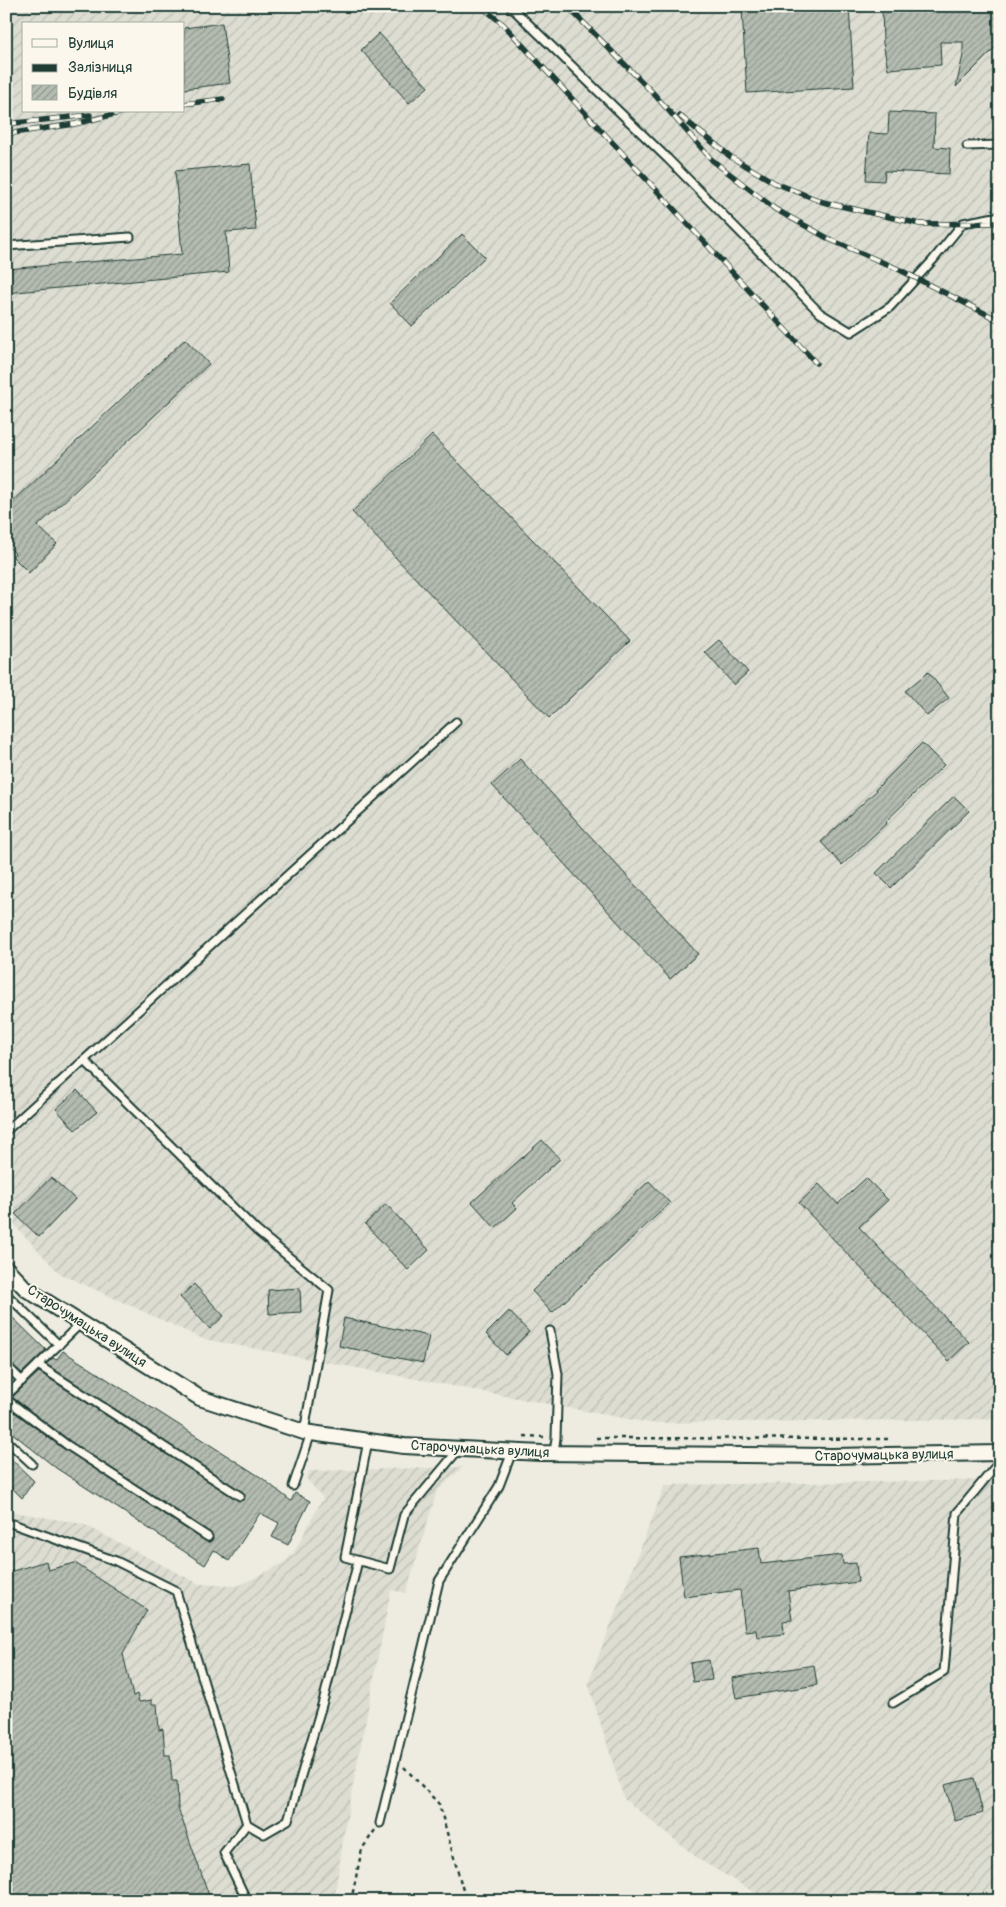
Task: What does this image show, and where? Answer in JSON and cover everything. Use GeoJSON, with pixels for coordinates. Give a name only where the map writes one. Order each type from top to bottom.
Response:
{"type":"FeatureCollection","features":[{"type":"Feature","properties":{"kind":"street","name":"Старочумацька вулиця"},"geometry":{"type":"LineString","coordinates":[[6,1268],[26,1289],[200,1398],[308,1433],[404,1446],[512,1452],[832,1456],[1000,1453]]}},
{"type":"Feature","properties":{"kind":"lane"},"geometry":{"type":"LineString","coordinates":[[510,6],[668,159],[820,313],[851,332],[890,307],[933,260],[963,223],[1000,216]]}},
{"type":"Feature","properties":{"kind":"lane"},"geometry":{"type":"LineString","coordinates":[[967,146],[1000,145]]}},
{"type":"Feature","properties":{"kind":"lane"},"geometry":{"type":"LineString","coordinates":[[6,246],[130,238]]}},
{"type":"Feature","properties":{"kind":"lane"},"geometry":{"type":"LineString","coordinates":[[6,1131],[456,722]]}},
{"type":"Feature","properties":{"kind":"lane"},"geometry":{"type":"LineString","coordinates":[[84,1060],[257,1231],[329,1290],[308,1433],[293,1486]]}},
{"type":"Feature","properties":{"kind":"lane"},"geometry":{"type":"LineString","coordinates":[[6,1294],[59,1345]]}},
{"type":"Feature","properties":{"kind":"lane"},"geometry":{"type":"LineString","coordinates":[[81,1323],[6,1397],[67,1444],[208,1537]]}},
{"type":"Feature","properties":{"kind":"lane"},"geometry":{"type":"LineString","coordinates":[[550,1331],[558,1374],[554,1453]]}},
{"type":"Feature","properties":{"kind":"lane"},"geometry":{"type":"LineString","coordinates":[[38,1364],[240,1496]]}},
{"type":"Feature","properties":{"kind":"lane"},"geometry":{"type":"LineString","coordinates":[[6,1366],[22,1381]]}},
{"type":"Feature","properties":{"kind":"lane"},"geometry":{"type":"LineString","coordinates":[[6,1440],[32,1464]]}},
{"type":"Feature","properties":{"kind":"lane"},"geometry":{"type":"LineString","coordinates":[[368,1441],[345,1557],[390,1569],[404,1514],[459,1449]]}},
{"type":"Feature","properties":{"kind":"lane"},"geometry":{"type":"LineString","coordinates":[[380,1823],[440,1581],[499,1486],[512,1452]]}},
{"type":"Feature","properties":{"kind":"lane"},"geometry":{"type":"LineString","coordinates":[[894,1703],[944,1672],[957,1513],[1000,1460]]}},
{"type":"Feature","properties":{"kind":"lane"},"geometry":{"type":"LineString","coordinates":[[13,1524],[116,1561],[176,1591],[247,1824],[264,1834],[288,1820],[324,1698],[358,1561]]}},
{"type":"Feature","properties":{"kind":"lane"},"geometry":{"type":"LineString","coordinates":[[247,1824],[224,1853],[247,1901]]}},
{"type":"Feature","properties":{"kind":"path"},"geometry":{"type":"LineString","coordinates":[[518,1436],[556,1438]]}},
{"type":"Feature","properties":{"kind":"path"},"geometry":{"type":"LineString","coordinates":[[596,1438],[891,1439]]}},
{"type":"Feature","properties":{"kind":"path"},"geometry":{"type":"LineString","coordinates":[[396,1759],[438,1804],[466,1901]]}},
{"type":"Feature","properties":{"kind":"path"},"geometry":{"type":"LineString","coordinates":[[351,1901],[362,1849],[380,1823]]}},
{"type":"Feature","properties":{"kind":"shaded area"},"geometry":{"type":"Polygon","coordinates":[[[6,6],[1000,6],[1000,1419],[649,1423],[203,1339],[59,1273],[6,1216],[6,6]]]}},
{"type":"Feature","properties":{"kind":"shaded area"},"geometry":{"type":"Polygon","coordinates":[[[463,1467],[437,1491],[406,1593],[391,1590],[345,1827],[334,1901],[6,1901],[6,1504],[14,1512],[83,1524],[199,1584],[238,1586],[282,1564],[293,1554],[323,1498],[306,1478],[310,1471],[463,1467]]]}},
{"type":"Feature","properties":{"kind":"shaded area"},"geometry":{"type":"Polygon","coordinates":[[[999,1480],[1000,1893],[969,1901],[769,1901],[700,1860],[624,1799],[588,1683],[665,1485],[999,1480]]]}},
{"type":"Feature","properties":{"kind":"building"},"geometry":{"type":"Polygon","coordinates":[[[849,6],[854,87],[747,93],[742,10],[849,6]]]}},
{"type":"Feature","properties":{"kind":"building"},"geometry":{"type":"Polygon","coordinates":[[[882,6],[1000,6],[1000,43],[956,87],[963,55],[963,42],[940,42],[941,65],[888,69],[883,43],[882,6]]]}},
{"type":"Feature","properties":{"kind":"building"},"geometry":{"type":"Polygon","coordinates":[[[222,23],[230,83],[185,89],[185,28],[222,23]]]}},
{"type":"Feature","properties":{"kind":"building"},"geometry":{"type":"Polygon","coordinates":[[[379,33],[428,87],[409,103],[361,50],[379,33]]]}},
{"type":"Feature","properties":{"kind":"building"},"geometry":{"type":"Polygon","coordinates":[[[889,112],[935,114],[934,147],[950,148],[949,174],[885,171],[884,181],[866,180],[869,133],[888,134],[889,112]]]}},
{"type":"Feature","properties":{"kind":"building"},"geometry":{"type":"Polygon","coordinates":[[[250,164],[256,230],[226,232],[229,272],[6,293],[6,269],[182,254],[175,171],[250,164]]]}},
{"type":"Feature","properties":{"kind":"building"},"geometry":{"type":"Polygon","coordinates":[[[462,234],[485,257],[412,326],[390,303],[462,234]]]}},
{"type":"Feature","properties":{"kind":"building"},"geometry":{"type":"Polygon","coordinates":[[[185,339],[209,364],[38,526],[57,544],[29,573],[12,556],[15,553],[6,545],[6,508],[185,339]]]}},
{"type":"Feature","properties":{"kind":"building"},"geometry":{"type":"Polygon","coordinates":[[[432,435],[630,641],[549,718],[352,512],[432,435]]]}},
{"type":"Feature","properties":{"kind":"building"},"geometry":{"type":"Polygon","coordinates":[[[719,640],[748,672],[734,685],[705,652],[719,640]]]}},
{"type":"Feature","properties":{"kind":"building"},"geometry":{"type":"Polygon","coordinates":[[[928,672],[949,698],[927,716],[905,691],[928,672]]]}},
{"type":"Feature","properties":{"kind":"building"},"geometry":{"type":"Polygon","coordinates":[[[922,743],[944,765],[886,821],[887,823],[842,865],[821,842],[876,791],[922,743]]]}},
{"type":"Feature","properties":{"kind":"building"},"geometry":{"type":"Polygon","coordinates":[[[520,759],[698,954],[670,979],[492,785],[520,759]]]}},
{"type":"Feature","properties":{"kind":"building"},"geometry":{"type":"Polygon","coordinates":[[[954,796],[969,811],[891,888],[876,873],[954,796]]]}},
{"type":"Feature","properties":{"kind":"building"},"geometry":{"type":"Polygon","coordinates":[[[77,1090],[97,1112],[75,1130],[56,1109],[77,1090]]]}},
{"type":"Feature","properties":{"kind":"building"},"geometry":{"type":"Polygon","coordinates":[[[542,1140],[560,1159],[512,1203],[517,1208],[495,1228],[472,1202],[542,1140]]]}},
{"type":"Feature","properties":{"kind":"building"},"geometry":{"type":"Polygon","coordinates":[[[51,1177],[75,1199],[39,1237],[15,1214],[51,1177]]]}},
{"type":"Feature","properties":{"kind":"building"},"geometry":{"type":"Polygon","coordinates":[[[866,1178],[888,1200],[859,1227],[969,1342],[949,1361],[799,1203],[819,1184],[838,1204],[866,1178]]]}},
{"type":"Feature","properties":{"kind":"building"},"geometry":{"type":"Polygon","coordinates":[[[649,1181],[670,1203],[552,1313],[532,1291],[649,1181]]]}},
{"type":"Feature","properties":{"kind":"building"},"geometry":{"type":"Polygon","coordinates":[[[386,1204],[429,1250],[408,1270],[365,1224],[386,1204]]]}},
{"type":"Feature","properties":{"kind":"building"},"geometry":{"type":"Polygon","coordinates":[[[194,1284],[224,1316],[210,1329],[180,1297],[194,1284]]]}},
{"type":"Feature","properties":{"kind":"building"},"geometry":{"type":"Polygon","coordinates":[[[300,1288],[301,1312],[269,1314],[268,1290],[300,1288]]]}},
{"type":"Feature","properties":{"kind":"building"},"geometry":{"type":"Polygon","coordinates":[[[6,1311],[46,1350],[22,1373],[6,1360],[6,1311]]]}},
{"type":"Feature","properties":{"kind":"building"},"geometry":{"type":"Polygon","coordinates":[[[509,1311],[529,1332],[506,1355],[486,1334],[509,1311]]]}},
{"type":"Feature","properties":{"kind":"building"},"geometry":{"type":"Polygon","coordinates":[[[344,1318],[429,1336],[423,1363],[339,1346],[344,1318]]]}},
{"type":"Feature","properties":{"kind":"building"},"geometry":{"type":"Polygon","coordinates":[[[63,1351],[262,1478],[291,1501],[295,1493],[310,1501],[288,1545],[272,1537],[279,1523],[260,1513],[229,1561],[214,1550],[205,1565],[56,1468],[6,1428],[6,1406],[64,1449],[205,1541],[210,1542],[213,1539],[211,1533],[70,1441],[12,1397],[39,1372],[237,1500],[244,1499],[243,1492],[46,1364],[53,1358],[56,1360],[63,1351]]]}},
{"type":"Feature","properties":{"kind":"building"},"geometry":{"type":"Polygon","coordinates":[[[6,1454],[34,1481],[22,1498],[6,1482],[6,1454]]]}},
{"type":"Feature","properties":{"kind":"building"},"geometry":{"type":"Polygon","coordinates":[[[759,1548],[761,1564],[842,1555],[843,1564],[856,1563],[858,1582],[788,1591],[792,1620],[783,1621],[784,1634],[757,1637],[756,1630],[745,1631],[740,1590],[684,1597],[679,1557],[759,1548]]]}},
{"type":"Feature","properties":{"kind":"building"},"geometry":{"type":"Polygon","coordinates":[[[46,1561],[48,1570],[75,1563],[147,1610],[123,1654],[133,1696],[137,1694],[139,1702],[152,1700],[152,1704],[157,1704],[159,1730],[163,1729],[165,1755],[170,1755],[172,1781],[177,1781],[178,1808],[211,1901],[6,1901],[6,1573],[46,1561]]]}},
{"type":"Feature","properties":{"kind":"building"},"geometry":{"type":"Polygon","coordinates":[[[709,1660],[712,1680],[693,1682],[690,1663],[709,1660]]]}},
{"type":"Feature","properties":{"kind":"building"},"geometry":{"type":"Polygon","coordinates":[[[814,1665],[817,1685],[736,1698],[732,1678],[814,1665]]]}},
{"type":"Feature","properties":{"kind":"building"},"geometry":{"type":"Polygon","coordinates":[[[974,1778],[983,1813],[955,1821],[945,1785],[974,1778]]]}},
{"type":"Feature","properties":{"kind":"railway"},"geometry":{"type":"LineString","coordinates":[[481,6],[504,25],[816,363]]}},
{"type":"Feature","properties":{"kind":"railway"},"geometry":{"type":"LineString","coordinates":[[567,6],[654,94],[712,160],[775,209],[831,240],[898,269],[1000,321]]}},
{"type":"Feature","properties":{"kind":"railway"},"geometry":{"type":"LineString","coordinates":[[185,104],[223,99]]}},
{"type":"Feature","properties":{"kind":"railway"},"geometry":{"type":"LineString","coordinates":[[6,134],[75,124],[123,112]]}},
{"type":"Feature","properties":{"kind":"railway"},"geometry":{"type":"LineString","coordinates":[[6,124],[90,115]]}},
{"type":"Feature","properties":{"kind":"railway"},"geometry":{"type":"LineString","coordinates":[[680,116],[731,157],[775,183],[823,202],[920,224],[1000,223]]}}]}
